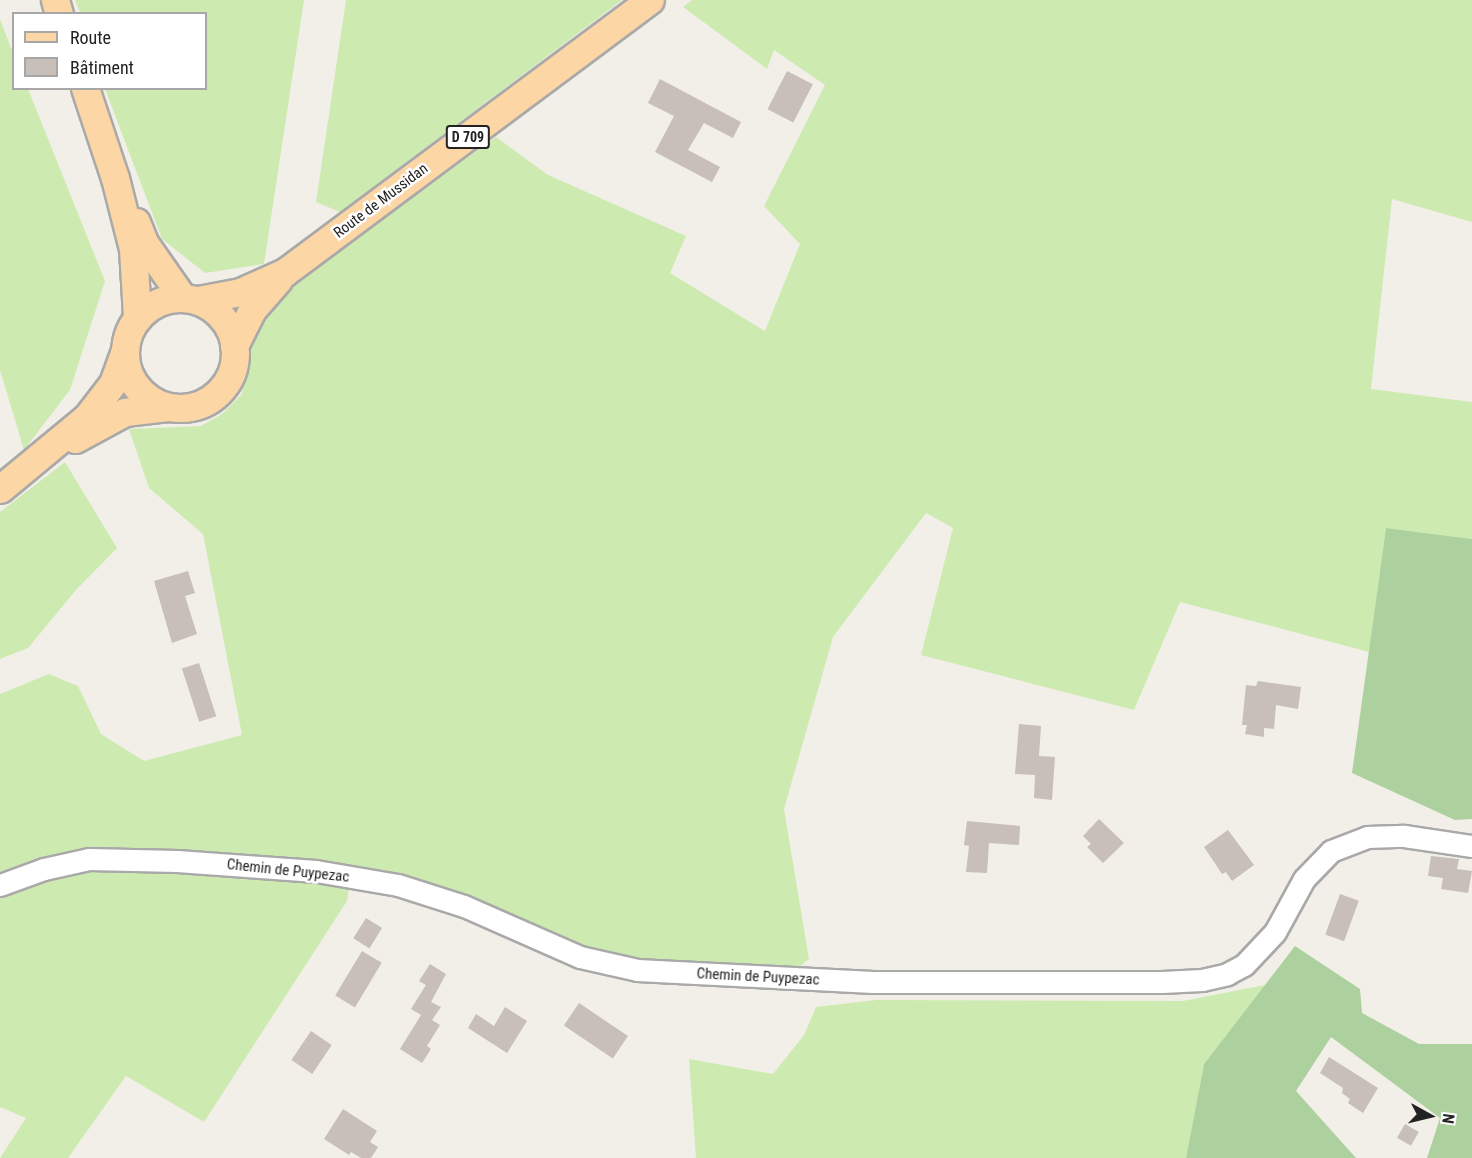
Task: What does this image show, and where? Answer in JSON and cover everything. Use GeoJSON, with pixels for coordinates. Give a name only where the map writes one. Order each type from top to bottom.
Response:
{"type":"FeatureCollection","features":[{"type":"Feature","properties":{"kind":"main road","name":"Route de Mussidan"},"geometry":{"type":"LineString","coordinates":[[234,346],[252,310],[285,272],[650,0]]}},
{"type":"Feature","properties":{"kind":"main road"},"geometry":{"type":"LineString","coordinates":[[86,90],[115,178],[133,249],[137,317]]}},
{"type":"Feature","properties":{"kind":"main road"},"geometry":{"type":"LineString","coordinates":[[32,464],[125,412],[168,407],[187,408],[206,402],[221,390],[231,374],[236,355],[233,336],[224,319],[212,308],[190,298],[145,244],[115,178]]}},
{"type":"Feature","properties":{"kind":"main road","name":"Route de Mussidan"},"geometry":{"type":"LineString","coordinates":[[190,298],[240,292],[285,272]]}},
{"type":"Feature","properties":{"kind":"main road"},"geometry":{"type":"LineString","coordinates":[[0,489],[87,417],[112,382],[137,317],[158,302],[190,298]]}},
{"type":"Feature","properties":{"kind":"main road"},"geometry":{"type":"LineString","coordinates":[[125,350],[126,366],[136,386],[153,401],[168,407]]}},
{"type":"Feature","properties":{"kind":"street","name":"Chemin de Puypezac"},"geometry":{"type":"LineString","coordinates":[[0,885],[44,869],[89,859],[177,861],[316,871],[398,885],[464,906],[580,957],[637,970],[873,982],[1151,982],[1202,980],[1227,974],[1244,965],[1275,932],[1304,879],[1331,851],[1367,837],[1404,836],[1472,846]]}},
{"type":"Feature","properties":{"kind":"green space"},"geometry":{"type":"Polygon","coordinates":[[[75,0],[304,0],[264,264],[205,273],[162,239],[105,90],[207,90],[207,12],[80,12],[75,0]]]}},
{"type":"Feature","properties":{"kind":"green space"},"geometry":{"type":"Polygon","coordinates":[[[346,0],[622,0],[340,212],[316,202],[346,0]]]}},
{"type":"Feature","properties":{"kind":"green space"},"geometry":{"type":"Polygon","coordinates":[[[692,0],[1472,0],[1472,222],[1392,199],[1371,389],[1472,402],[1472,539],[1386,528],[1369,652],[1180,602],[1134,710],[921,655],[953,528],[926,513],[833,637],[784,809],[809,959],[799,967],[658,963],[584,948],[451,889],[352,868],[347,901],[204,1122],[126,1076],[68,1158],[0,1158],[26,1118],[0,1107],[0,694],[49,674],[78,686],[101,734],[144,761],[242,735],[203,534],[149,488],[129,429],[201,426],[222,414],[242,394],[249,350],[257,323],[307,271],[496,137],[548,175],[686,236],[670,273],[765,331],[800,244],[764,206],[825,85],[774,50],[767,69],[683,7],[692,0]]]}},
{"type":"Feature","properties":{"kind":"green space"},"geometry":{"type":"Polygon","coordinates":[[[0,19],[12,50],[12,90],[28,90],[105,281],[70,390],[24,450],[0,370],[0,19]]]}},
{"type":"Feature","properties":{"kind":"green space"},"geometry":{"type":"Polygon","coordinates":[[[65,462],[117,548],[76,590],[28,648],[0,659],[0,512],[65,462]]]}},
{"type":"Feature","properties":{"kind":"green space"},"geometry":{"type":"Polygon","coordinates":[[[1386,528],[1472,539],[1472,819],[1455,820],[1352,773],[1386,528]]]}},
{"type":"Feature","properties":{"kind":"green space"},"geometry":{"type":"Polygon","coordinates":[[[1295,946],[1360,989],[1362,1013],[1419,1044],[1472,1044],[1472,1158],[1427,1158],[1440,1118],[1331,1037],[1296,1091],[1356,1158],[1186,1158],[1204,1064],[1295,946]]]}},
{"type":"Feature","properties":{"kind":"green space"},"geometry":{"type":"Polygon","coordinates":[[[1265,985],[1204,1064],[1186,1158],[696,1158],[689,1059],[773,1074],[804,1035],[816,1007],[876,1000],[1183,1001],[1265,985]]]}},
{"type":"Feature","properties":{"kind":"building"},"geometry":{"type":"Polygon","coordinates":[[[787,71],[813,84],[793,122],[767,109],[787,71]]]}},
{"type":"Feature","properties":{"kind":"building"},"geometry":{"type":"Polygon","coordinates":[[[660,79],[741,122],[733,138],[704,123],[688,150],[720,167],[712,182],[655,152],[674,116],[648,103],[660,79]]]}},
{"type":"Feature","properties":{"kind":"building"},"geometry":{"type":"Polygon","coordinates":[[[188,571],[195,593],[185,596],[197,634],[172,643],[154,581],[188,571]]]}},
{"type":"Feature","properties":{"kind":"building"},"geometry":{"type":"Polygon","coordinates":[[[199,663],[216,716],[199,722],[182,669],[199,663]]]}},
{"type":"Feature","properties":{"kind":"building"},"geometry":{"type":"Polygon","coordinates":[[[1258,681],[1301,687],[1298,709],[1276,705],[1274,729],[1264,728],[1264,737],[1245,734],[1247,725],[1242,725],[1246,685],[1256,686],[1258,681]]]}},
{"type":"Feature","properties":{"kind":"building"},"geometry":{"type":"Polygon","coordinates":[[[1019,724],[1041,726],[1039,756],[1055,757],[1052,800],[1034,798],[1035,775],[1015,774],[1019,724]]]}},
{"type":"Feature","properties":{"kind":"building"},"geometry":{"type":"Polygon","coordinates":[[[1099,819],[1124,843],[1103,863],[1087,847],[1091,844],[1083,836],[1099,819]]]}},
{"type":"Feature","properties":{"kind":"building"},"geometry":{"type":"Polygon","coordinates":[[[967,821],[1020,826],[1019,845],[989,843],[987,873],[966,872],[969,846],[964,845],[967,821]]]}},
{"type":"Feature","properties":{"kind":"building"},"geometry":{"type":"Polygon","coordinates":[[[1228,830],[1254,865],[1232,881],[1226,872],[1222,874],[1204,847],[1228,830]]]}},
{"type":"Feature","properties":{"kind":"building"},"geometry":{"type":"Polygon","coordinates":[[[1431,856],[1459,859],[1457,869],[1472,871],[1468,893],[1441,889],[1443,878],[1428,876],[1431,856]]]}},
{"type":"Feature","properties":{"kind":"building"},"geometry":{"type":"Polygon","coordinates":[[[1340,894],[1359,901],[1344,941],[1325,934],[1340,894]]]}},
{"type":"Feature","properties":{"kind":"building"},"geometry":{"type":"Polygon","coordinates":[[[366,918],[382,928],[369,948],[353,938],[366,918]]]}},
{"type":"Feature","properties":{"kind":"building"},"geometry":{"type":"Polygon","coordinates":[[[362,951],[382,963],[355,1007],[335,996],[362,951]]]}},
{"type":"Feature","properties":{"kind":"building"},"geometry":{"type":"Polygon","coordinates":[[[430,964],[446,974],[431,1002],[441,1007],[432,1020],[440,1025],[427,1046],[431,1049],[422,1063],[400,1049],[421,1015],[411,1009],[426,985],[419,981],[430,964]]]}},
{"type":"Feature","properties":{"kind":"building"},"geometry":{"type":"Polygon","coordinates":[[[579,1003],[628,1036],[613,1058],[564,1025],[579,1003]]]}},
{"type":"Feature","properties":{"kind":"building"},"geometry":{"type":"Polygon","coordinates":[[[505,1007],[527,1021],[507,1053],[468,1028],[476,1014],[494,1026],[505,1007]]]}},
{"type":"Feature","properties":{"kind":"building"},"geometry":{"type":"Polygon","coordinates":[[[311,1031],[332,1045],[312,1074],[291,1060],[311,1031]]]}},
{"type":"Feature","properties":{"kind":"building"},"geometry":{"type":"Polygon","coordinates":[[[1329,1057],[1378,1088],[1363,1113],[1348,1103],[1350,1099],[1342,1093],[1343,1088],[1320,1073],[1329,1057]]]}},
{"type":"Feature","properties":{"kind":"building"},"geometry":{"type":"Polygon","coordinates":[[[343,1109],[377,1131],[370,1142],[378,1147],[371,1158],[361,1158],[351,1152],[349,1155],[324,1139],[343,1109]]]}},
{"type":"Feature","properties":{"kind":"building"},"geometry":{"type":"Polygon","coordinates":[[[1405,1124],[1419,1132],[1411,1146],[1397,1138],[1405,1124]]]}}]}
